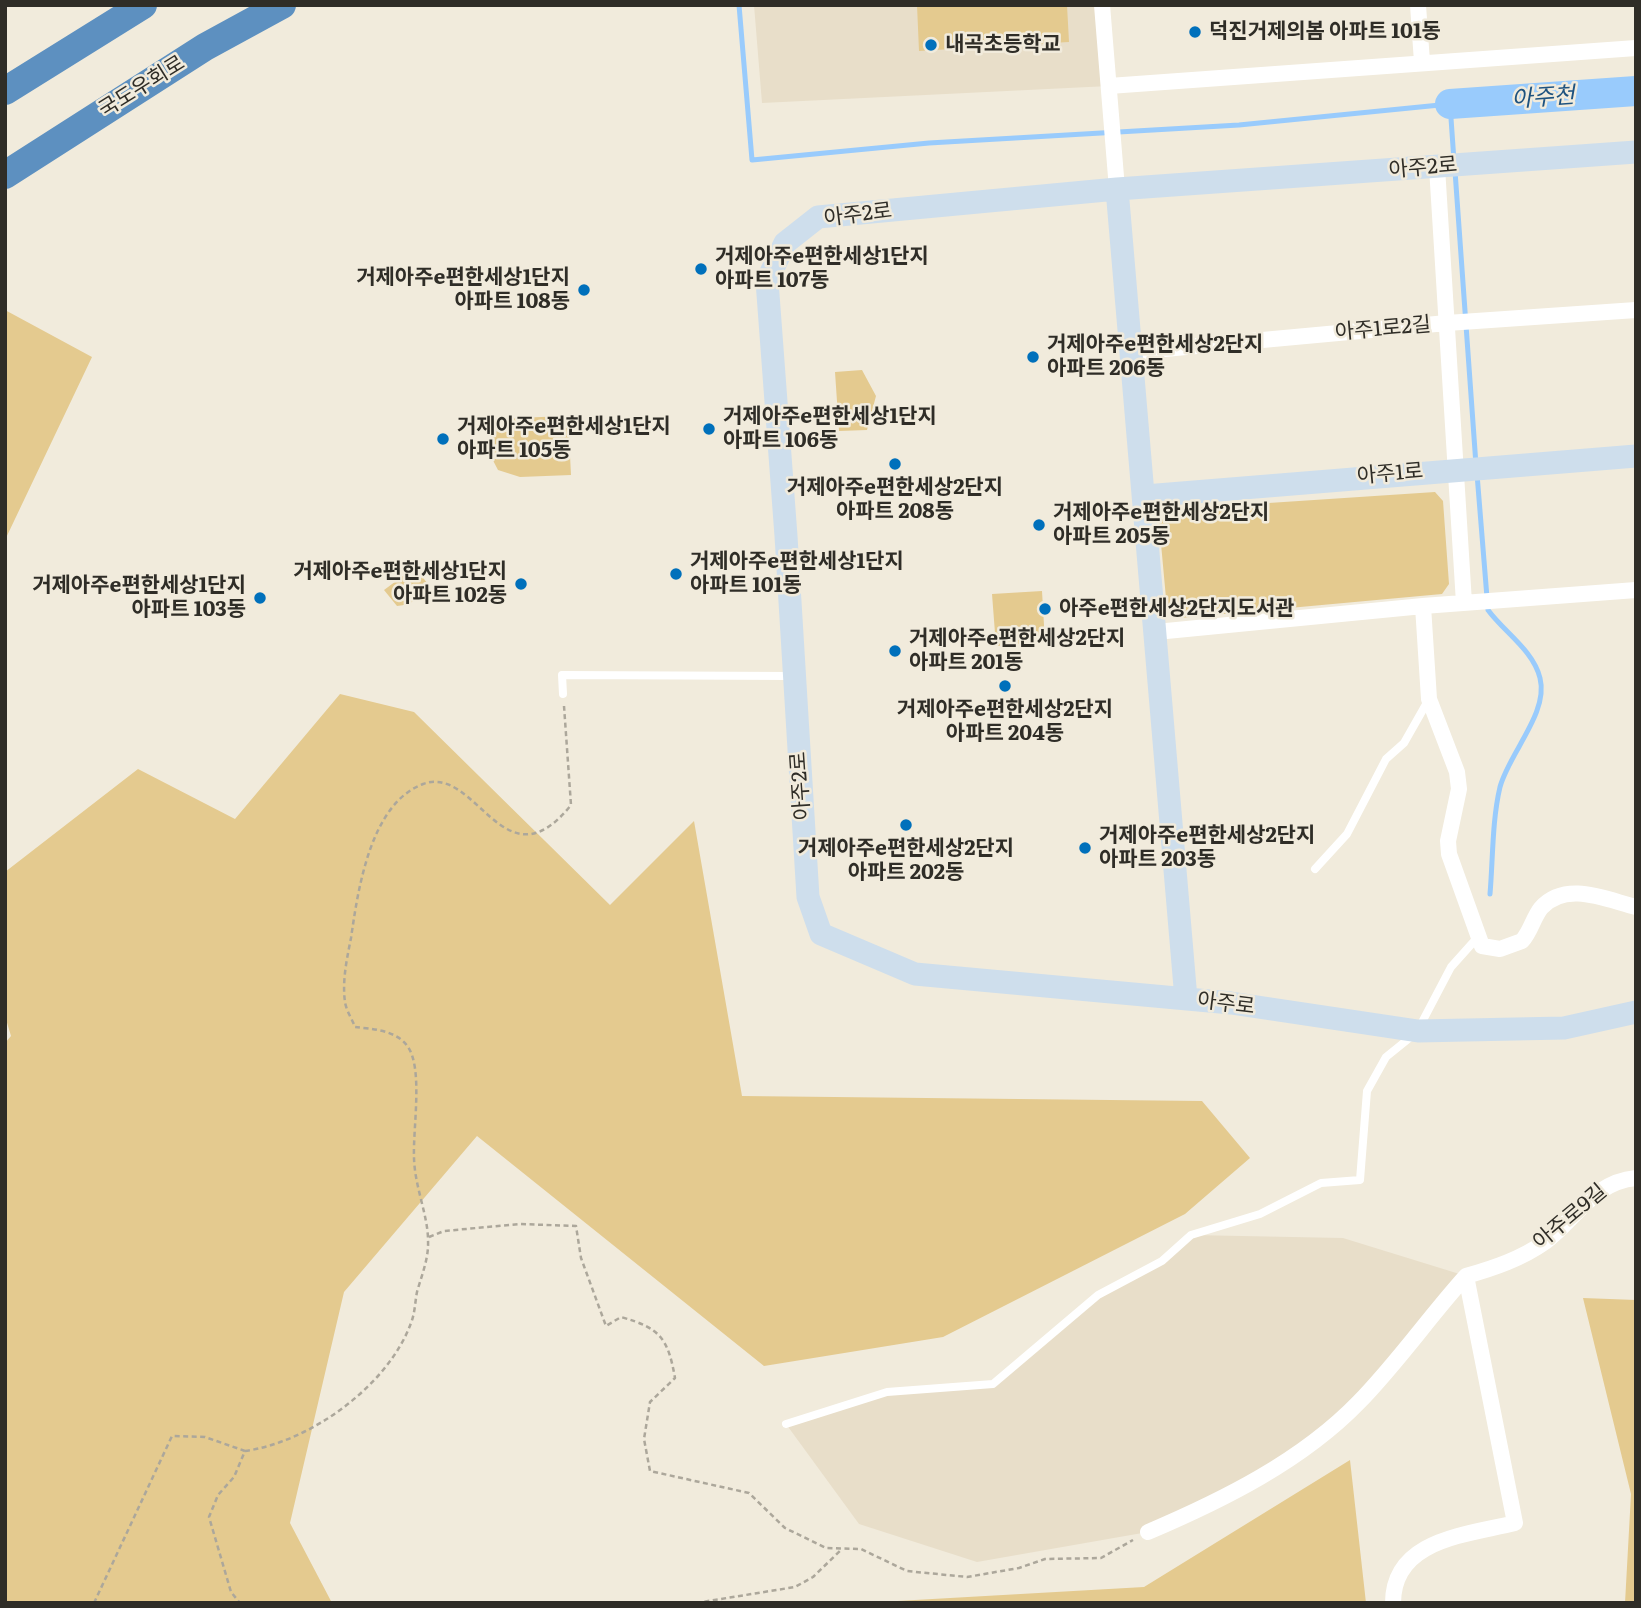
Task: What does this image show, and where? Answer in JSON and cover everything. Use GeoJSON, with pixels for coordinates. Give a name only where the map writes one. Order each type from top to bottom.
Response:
{"type":"FeatureCollection","features":[{"type":"Feature","properties":{"kind":"highway"},"geometry":{"type":"LineString","coordinates":[[5,91],[143,5]]}},
{"type":"Feature","properties":{"kind":"highway","name":"국도우회로"},"geometry":{"type":"LineString","coordinates":[[5,175],[40,150],[205,47],[272,10]]}},
{"type":"Feature","properties":{"kind":"street"},"geometry":{"type":"LineString","coordinates":[[1102,5],[1186,999]]}},
{"type":"Feature","properties":{"kind":"street"},"geometry":{"type":"LineString","coordinates":[[1418,5],[1422,62]]}},
{"type":"Feature","properties":{"kind":"street"},"geometry":{"type":"LineString","coordinates":[[1109,86],[1636,48]]}},
{"type":"Feature","properties":{"kind":"street","name":"아주2로"},"geometry":{"type":"LineString","coordinates":[[821,934],[808,897],[766,281],[785,243],[818,217],[1118,190],[1636,152]]}},
{"type":"Feature","properties":{"kind":"street"},"geometry":{"type":"LineString","coordinates":[[1437,167],[1458,469],[1464,603]]}},
{"type":"Feature","properties":{"kind":"street","name":"아주1로2길"},"geometry":{"type":"LineString","coordinates":[[1132,352],[1447,323],[1636,310]]}},
{"type":"Feature","properties":{"kind":"street","name":"아주1로"},"geometry":{"type":"LineString","coordinates":[[1145,496],[1495,465],[1636,456]]}},
{"type":"Feature","properties":{"kind":"street"},"geometry":{"type":"LineString","coordinates":[[1156,632],[1423,606],[1636,590]]}},
{"type":"Feature","properties":{"kind":"street"},"geometry":{"type":"LineString","coordinates":[[1423,606],[1429,699],[1457,772],[1460,789],[1448,854],[1467,898],[1477,938],[1482,946],[1491,950],[1522,941],[1543,906],[1570,893],[1594,895],[1636,907]]}},
{"type":"Feature","properties":{"kind":"street","name":"아주로"},"geometry":{"type":"LineString","coordinates":[[821,934],[915,974],[1186,999],[1418,1031],[1564,1028],[1636,1012]]}},
{"type":"Feature","properties":{"kind":"street","name":"아주로9길"},"geometry":{"type":"LineString","coordinates":[[1466,1276],[1511,1262],[1547,1240],[1608,1184],[1636,1178]]}},
{"type":"Feature","properties":{"kind":"street"},"geometry":{"type":"LineString","coordinates":[[1148,1532],[1213,1503],[1312,1445],[1376,1384],[1429,1316],[1466,1276]]}},
{"type":"Feature","properties":{"kind":"street"},"geometry":{"type":"LineString","coordinates":[[1393,1603],[1393,1585],[1406,1561],[1435,1543],[1515,1523],[1466,1276]]}},
{"type":"Feature","properties":{"kind":"lane"},"geometry":{"type":"LineString","coordinates":[[563,694],[562,675],[794,676]]}},
{"type":"Feature","properties":{"kind":"lane"},"geometry":{"type":"LineString","coordinates":[[1315,869],[1347,834],[1386,759],[1404,743],[1429,699]]}},
{"type":"Feature","properties":{"kind":"lane"},"geometry":{"type":"LineString","coordinates":[[786,1424],[887,1392],[993,1384],[1098,1295],[1162,1261],[1191,1235],[1260,1214],[1321,1183],[1360,1180],[1367,1091],[1386,1057],[1418,1031],[1451,967],[1477,938]]}},
{"type":"Feature","properties":{"kind":"path"},"geometry":{"type":"LineString","coordinates":[[94,1603],[172,1436],[205,1437],[245,1451],[265,1448],[321,1422],[345,1407],[367,1388],[396,1350],[411,1323],[427,1257],[429,1237],[414,1164],[415,1063],[407,1045],[383,1030],[355,1027],[345,1003],[344,980],[359,883],[376,834],[396,803],[422,784],[442,782],[461,791],[483,813],[508,829],[535,834],[555,825],[571,805],[563,694]]}},
{"type":"Feature","properties":{"kind":"path"},"geometry":{"type":"LineString","coordinates":[[429,1237],[444,1231],[520,1224],[576,1226],[581,1258],[606,1326],[621,1317],[647,1324],[670,1349],[675,1378],[650,1402],[644,1439],[650,1471],[749,1493],[785,1528],[826,1548],[861,1549],[907,1571],[967,1577],[1019,1568],[1045,1559],[1101,1558],[1148,1532]]}},
{"type":"Feature","properties":{"kind":"path"},"geometry":{"type":"LineString","coordinates":[[240,1603],[231,1592],[209,1517],[218,1495],[234,1477],[245,1451]]}},
{"type":"Feature","properties":{"kind":"path"},"geometry":{"type":"LineString","coordinates":[[696,1603],[795,1587],[813,1577],[842,1549]]}},
{"type":"Feature","properties":{"kind":"shaded area","name":"내곡초등학교"},"geometry":{"type":"Polygon","coordinates":[[[754,5],[1102,5],[1109,86],[762,103],[754,5]]]}},
{"type":"Feature","properties":{"kind":"shaded area"},"geometry":{"type":"Polygon","coordinates":[[[917,5],[1067,5],[1069,42],[919,51],[917,5]]]}},
{"type":"Feature","properties":{"kind":"shaded area"},"geometry":{"type":"Polygon","coordinates":[[[5,310],[92,357],[5,540],[5,310]]]}},
{"type":"Feature","properties":{"kind":"shaded area"},"geometry":{"type":"Polygon","coordinates":[[[862,370],[876,396],[867,430],[839,431],[835,372],[862,370]]]}},
{"type":"Feature","properties":{"kind":"shaded area"},"geometry":{"type":"Polygon","coordinates":[[[568,416],[571,475],[520,477],[498,470],[487,449],[498,428],[515,418],[568,416]]]}},
{"type":"Feature","properties":{"kind":"shaded area"},"geometry":{"type":"Polygon","coordinates":[[[1435,492],[1443,501],[1449,584],[1442,594],[1180,618],[1167,609],[1159,522],[1178,509],[1435,492]]]}},
{"type":"Feature","properties":{"kind":"shaded area"},"geometry":{"type":"Polygon","coordinates":[[[415,567],[427,583],[425,588],[416,599],[397,606],[384,590],[415,567]]]}},
{"type":"Feature","properties":{"kind":"shaded area"},"geometry":{"type":"Polygon","coordinates":[[[1042,591],[1045,642],[996,646],[992,594],[1042,591]]]}},
{"type":"Feature","properties":{"kind":"shaded area"},"geometry":{"type":"Polygon","coordinates":[[[340,694],[414,712],[610,905],[694,821],[742,1096],[1202,1101],[1250,1158],[1185,1214],[943,1337],[764,1366],[477,1136],[344,1292],[290,1523],[332,1603],[5,1603],[5,1043],[11,1036],[5,1016],[5,872],[138,769],[235,819],[340,694]]]}},
{"type":"Feature","properties":{"kind":"shaded area"},"geometry":{"type":"Polygon","coordinates":[[[1191,1235],[1343,1238],[1466,1276],[1312,1445],[1148,1532],[977,1562],[859,1524],[786,1424],[887,1392],[993,1384],[1098,1295],[1162,1261],[1191,1235]]]}},
{"type":"Feature","properties":{"kind":"shaded area"},"geometry":{"type":"Polygon","coordinates":[[[1583,1298],[1636,1300],[1636,1603],[1625,1603],[1631,1494],[1583,1298]]]}},
{"type":"Feature","properties":{"kind":"shaded area"},"geometry":{"type":"Polygon","coordinates":[[[1350,1460],[1366,1603],[862,1603],[1144,1587],[1350,1460]]]}},
{"type":"Feature","properties":{"kind":"waterway"},"geometry":{"type":"LineString","coordinates":[[739,5],[752,160],[929,143],[1239,125],[1450,104],[1454,161]]}},
{"type":"Feature","properties":{"kind":"waterway","name":"아주천"},"geometry":{"type":"LineString","coordinates":[[1450,104],[1636,91]]}},
{"type":"Feature","properties":{"kind":"waterway"},"geometry":{"type":"LineString","coordinates":[[1455,171],[1476,465]]}},
{"type":"Feature","properties":{"kind":"waterway"},"geometry":{"type":"LineString","coordinates":[[1477,474],[1488,610],[1531,659],[1540,678],[1541,691],[1534,719],[1500,787],[1494,827],[1490,894]]}},
{"type":"Feature","properties":{"kind":"place","name":"덕진거제의봄 아파트 101동"},"geometry":{"type":"Point","coordinates":[1195,32]}},
{"type":"Feature","properties":{"kind":"place","name":"내곡초등학교"},"geometry":{"type":"Point","coordinates":[931,45]}},
{"type":"Feature","properties":{"kind":"place","name":"거제아주e편한세상1단지 아파트 107동"},"geometry":{"type":"Point","coordinates":[701,269]}},
{"type":"Feature","properties":{"kind":"place","name":"거제아주e편한세상1단지 아파트 108동"},"geometry":{"type":"Point","coordinates":[584,290]}},
{"type":"Feature","properties":{"kind":"place","name":"거제아주e편한세상2단지 아파트 206동"},"geometry":{"type":"Point","coordinates":[1033,357]}},
{"type":"Feature","properties":{"kind":"place","name":"거제아주e편한세상1단지 아파트 106동"},"geometry":{"type":"Point","coordinates":[709,429]}},
{"type":"Feature","properties":{"kind":"place","name":"거제아주e편한세상1단지 아파트 105동"},"geometry":{"type":"Point","coordinates":[443,439]}},
{"type":"Feature","properties":{"kind":"place","name":"거제아주e편한세상2단지 아파트 208동"},"geometry":{"type":"Point","coordinates":[895,464]}},
{"type":"Feature","properties":{"kind":"place","name":"거제아주e편한세상2단지 아파트 205동"},"geometry":{"type":"Point","coordinates":[1039,525]}},
{"type":"Feature","properties":{"kind":"place","name":"거제아주e편한세상1단지 아파트 101동"},"geometry":{"type":"Point","coordinates":[676,574]}},
{"type":"Feature","properties":{"kind":"place","name":"거제아주e편한세상1단지 아파트 102동"},"geometry":{"type":"Point","coordinates":[521,584]}},
{"type":"Feature","properties":{"kind":"place","name":"거제아주e편한세상1단지 아파트 103동"},"geometry":{"type":"Point","coordinates":[260,598]}},
{"type":"Feature","properties":{"kind":"place","name":"아주e편한세상2단지도서관"},"geometry":{"type":"Point","coordinates":[1045,609]}},
{"type":"Feature","properties":{"kind":"place","name":"거제아주e편한세상2단지 아파트 201동"},"geometry":{"type":"Point","coordinates":[895,651]}},
{"type":"Feature","properties":{"kind":"place","name":"거제아주e편한세상2단지 아파트 204동"},"geometry":{"type":"Point","coordinates":[1005,686]}},
{"type":"Feature","properties":{"kind":"place","name":"거제아주e편한세상2단지 아파트 202동"},"geometry":{"type":"Point","coordinates":[906,825]}},
{"type":"Feature","properties":{"kind":"place","name":"거제아주e편한세상2단지 아파트 203동"},"geometry":{"type":"Point","coordinates":[1085,848]}}]}
